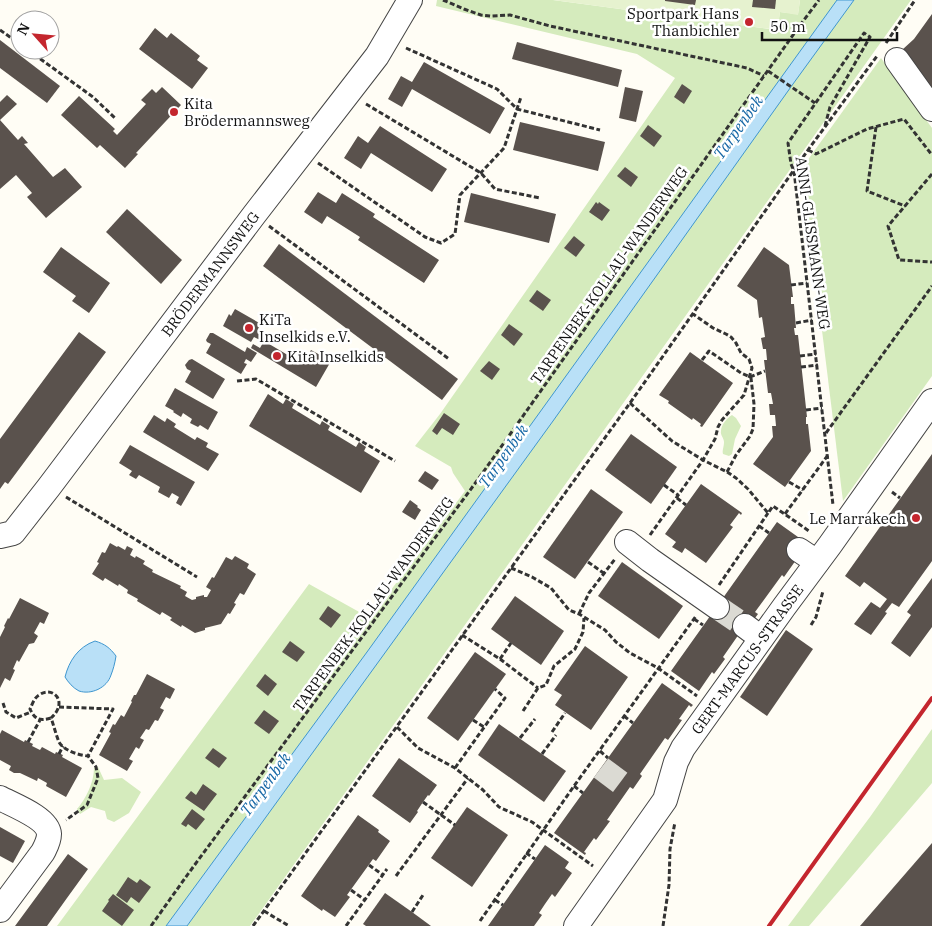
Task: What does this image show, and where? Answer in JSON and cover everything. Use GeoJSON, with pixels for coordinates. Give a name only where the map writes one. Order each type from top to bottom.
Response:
{"type":"FeatureCollection","features":[{"type":"Feature","properties":{"kind":"street","name":"BRÖDERMANNSWEG"},"geometry":{"type":"LineString","coordinates":[[7,535],[49,487],[377,56],[410,0]]}},
{"type":"Feature","properties":{"kind":"street"},"geometry":{"type":"LineString","coordinates":[[888,51],[932,108]]}},
{"type":"Feature","properties":{"kind":"street","name":"GERT-MARCUS-STRASSE"},"geometry":{"type":"LineString","coordinates":[[576,926],[665,800],[676,762],[683,748],[712,707],[753,632],[808,556],[843,527],[932,401]]}},
{"type":"Feature","properties":{"kind":"street"},"geometry":{"type":"LineString","coordinates":[[633,547],[712,603]]}},
{"type":"Feature","properties":{"kind":"street"},"geometry":{"type":"LineString","coordinates":[[0,798],[36,816],[46,825],[49,832],[48,843],[43,852],[0,910]]}},
{"type":"Feature","properties":{"kind":"path"},"geometry":{"type":"LineString","coordinates":[[443,0],[481,15],[510,15],[550,26],[747,68],[764,76]]}},
{"type":"Feature","properties":{"kind":"path","name":"TARPENBEK-KOLLAU-WANDERWEG"},"geometry":{"type":"LineString","coordinates":[[151,926],[479,478],[764,76],[770,72],[798,28],[819,0]]}},
{"type":"Feature","properties":{"kind":"path"},"geometry":{"type":"LineString","coordinates":[[253,926],[630,403],[808,150],[888,51],[916,0]]}},
{"type":"Feature","properties":{"kind":"path","name":"ANNI-GLISSMANN-WEG"},"geometry":{"type":"LineString","coordinates":[[824,129],[830,107],[870,37],[864,33],[788,144],[794,171],[834,511],[843,527]]}},
{"type":"Feature","properties":{"kind":"path"},"geometry":{"type":"LineString","coordinates":[[387,39],[497,89],[517,108],[600,130]]}},
{"type":"Feature","properties":{"kind":"path"},"geometry":{"type":"LineString","coordinates":[[42,60],[94,97],[116,119]]}},
{"type":"Feature","properties":{"kind":"path"},"geometry":{"type":"LineString","coordinates":[[770,72],[816,104]]}},
{"type":"Feature","properties":{"kind":"path"},"geometry":{"type":"LineString","coordinates":[[348,93],[481,173],[495,189],[540,198]]}},
{"type":"Feature","properties":{"kind":"path"},"geometry":{"type":"LineString","coordinates":[[303,152],[424,237],[441,244],[455,234],[460,195],[504,148],[521,97]]}},
{"type":"Feature","properties":{"kind":"path"},"geometry":{"type":"LineString","coordinates":[[808,150],[816,154],[867,129],[904,119],[932,155]]}},
{"type":"Feature","properties":{"kind":"path"},"geometry":{"type":"LineString","coordinates":[[876,127],[867,191],[905,206]]}},
{"type":"Feature","properties":{"kind":"path"},"geometry":{"type":"LineString","coordinates":[[932,174],[888,226],[899,260],[932,262]]}},
{"type":"Feature","properties":{"kind":"path"},"geometry":{"type":"LineString","coordinates":[[254,216],[449,360]]}},
{"type":"Feature","properties":{"kind":"path"},"geometry":{"type":"LineString","coordinates":[[792,285],[807,283]]}},
{"type":"Feature","properties":{"kind":"path"},"geometry":{"type":"LineString","coordinates":[[825,434],[932,286]]}},
{"type":"Feature","properties":{"kind":"path"},"geometry":{"type":"LineString","coordinates":[[579,614],[589,593],[604,574],[633,547],[677,497],[703,460],[715,439],[718,427],[744,395],[752,368],[749,360],[741,353],[736,343],[726,334],[713,328],[693,314]]}},
{"type":"Feature","properties":{"kind":"path"},"geometry":{"type":"LineString","coordinates":[[796,323],[812,320]]}},
{"type":"Feature","properties":{"kind":"path"},"geometry":{"type":"LineString","coordinates":[[702,360],[709,351],[750,377],[765,371]]}},
{"type":"Feature","properties":{"kind":"path"},"geometry":{"type":"LineString","coordinates":[[800,356],[816,354]]}},
{"type":"Feature","properties":{"kind":"path"},"geometry":{"type":"LineString","coordinates":[[802,367],[818,366]]}},
{"type":"Feature","properties":{"kind":"path"},"geometry":{"type":"LineString","coordinates":[[727,472],[753,429],[754,404],[750,377]]}},
{"type":"Feature","properties":{"kind":"path"},"geometry":{"type":"LineString","coordinates":[[237,381],[256,379],[396,461]]}},
{"type":"Feature","properties":{"kind":"path"},"geometry":{"type":"LineString","coordinates":[[630,403],[672,442],[727,472],[748,489],[768,513]]}},
{"type":"Feature","properties":{"kind":"path"},"geometry":{"type":"LineString","coordinates":[[806,410],[822,408]]}},
{"type":"Feature","properties":{"kind":"path"},"geometry":{"type":"LineString","coordinates":[[480,921],[526,853],[658,668],[694,619],[712,603],[773,506],[785,514],[828,455]]}},
{"type":"Feature","properties":{"kind":"path"},"geometry":{"type":"LineString","coordinates":[[789,482],[803,490]]}},
{"type":"Feature","properties":{"kind":"path"},"geometry":{"type":"LineString","coordinates":[[664,485],[686,505]]}},
{"type":"Feature","properties":{"kind":"path"},"geometry":{"type":"LineString","coordinates":[[49,487],[197,577]]}},
{"type":"Feature","properties":{"kind":"path"},"geometry":{"type":"LineString","coordinates":[[892,492],[900,498]]}},
{"type":"Feature","properties":{"kind":"path"},"geometry":{"type":"LineString","coordinates":[[759,526],[769,533]]}},
{"type":"Feature","properties":{"kind":"path"},"geometry":{"type":"LineString","coordinates":[[588,562],[604,574]]}},
{"type":"Feature","properties":{"kind":"path"},"geometry":{"type":"LineString","coordinates":[[511,568],[551,588],[569,610],[605,630],[630,653],[658,668],[712,707]]}},
{"type":"Feature","properties":{"kind":"path"},"geometry":{"type":"LineString","coordinates":[[523,711],[538,688],[546,685],[554,666],[575,649],[583,632],[584,618]]}},
{"type":"Feature","properties":{"kind":"path"},"geometry":{"type":"LineString","coordinates":[[694,619],[703,625]]}},
{"type":"Feature","properties":{"kind":"path"},"geometry":{"type":"LineString","coordinates":[[462,635],[538,688]]}},
{"type":"Feature","properties":{"kind":"path"},"geometry":{"type":"LineString","coordinates":[[500,660],[511,643]]}},
{"type":"Feature","properties":{"kind":"path"},"geometry":{"type":"LineString","coordinates":[[455,768],[505,698],[495,689]]}},
{"type":"Feature","properties":{"kind":"path"},"geometry":{"type":"LineString","coordinates":[[48,692],[58,699],[59,707],[51,718],[40,720],[33,716],[30,709],[39,695],[48,692]]}},
{"type":"Feature","properties":{"kind":"path"},"geometry":{"type":"LineString","coordinates":[[3,704],[6,712],[16,718],[31,712]]}},
{"type":"Feature","properties":{"kind":"path"},"geometry":{"type":"LineString","coordinates":[[59,707],[113,709],[88,756]]}},
{"type":"Feature","properties":{"kind":"path"},"geometry":{"type":"LineString","coordinates":[[552,732],[565,713]]}},
{"type":"Feature","properties":{"kind":"path"},"geometry":{"type":"LineString","coordinates":[[624,716],[633,723]]}},
{"type":"Feature","properties":{"kind":"path"},"geometry":{"type":"LineString","coordinates":[[49,832],[87,805],[98,778],[96,767],[88,756],[80,755],[63,746],[51,718]]}},
{"type":"Feature","properties":{"kind":"path"},"geometry":{"type":"LineString","coordinates":[[520,738],[535,719]]}},
{"type":"Feature","properties":{"kind":"path"},"geometry":{"type":"LineString","coordinates":[[28,742],[40,720]]}},
{"type":"Feature","properties":{"kind":"path"},"geometry":{"type":"LineString","coordinates":[[473,720],[484,727]]}},
{"type":"Feature","properties":{"kind":"path"},"geometry":{"type":"LineString","coordinates":[[397,727],[418,748],[455,768],[468,778],[499,807],[532,822],[610,878]]}},
{"type":"Feature","properties":{"kind":"path"},"geometry":{"type":"LineString","coordinates":[[542,754],[556,735]]}},
{"type":"Feature","properties":{"kind":"path"},"geometry":{"type":"LineString","coordinates":[[59,754],[63,746]]}},
{"type":"Feature","properties":{"kind":"path"},"geometry":{"type":"LineString","coordinates":[[600,751],[608,758]]}},
{"type":"Feature","properties":{"kind":"path"},"geometry":{"type":"LineString","coordinates":[[396,876],[468,778]]}},
{"type":"Feature","properties":{"kind":"path"},"geometry":{"type":"LineString","coordinates":[[574,786],[583,793]]}},
{"type":"Feature","properties":{"kind":"path"},"geometry":{"type":"LineString","coordinates":[[423,802],[455,825]]}},
{"type":"Feature","properties":{"kind":"path"},"geometry":{"type":"LineString","coordinates":[[663,926],[669,885],[670,848],[676,819]]}},
{"type":"Feature","properties":{"kind":"path"},"geometry":{"type":"LineString","coordinates":[[526,853],[535,860]]}},
{"type":"Feature","properties":{"kind":"path"},"geometry":{"type":"LineString","coordinates":[[369,865],[383,875]]}},
{"type":"Feature","properties":{"kind":"path"},"geometry":{"type":"LineString","coordinates":[[346,926],[387,870]]}},
{"type":"Feature","properties":{"kind":"path"},"geometry":{"type":"LineString","coordinates":[[351,890],[365,900]]}},
{"type":"Feature","properties":{"kind":"path"},"geometry":{"type":"LineString","coordinates":[[412,912],[423,895]]}},
{"type":"Feature","properties":{"kind":"path"},"geometry":{"type":"LineString","coordinates":[[495,900],[503,905]]}},
{"type":"Feature","properties":{"kind":"path"},"geometry":{"type":"LineString","coordinates":[[264,911],[289,926]]}},
{"type":"Feature","properties":{"kind":"green space"},"geometry":{"type":"Polygon","coordinates":[[[437,0],[553,0],[777,30],[780,12],[798,14],[800,0],[911,0],[250,926],[57,926],[309,584],[370,618],[465,491],[451,467],[415,446],[440,414],[675,78],[637,54],[436,6],[437,0]]]}},
{"type":"Feature","properties":{"kind":"green space","name":"Sportpark Hans Thanbichler"},"geometry":{"type":"Polygon","coordinates":[[[553,0],[800,0],[798,15],[780,12],[778,30],[553,0]]]}},
{"type":"Feature","properties":{"kind":"green space"},"geometry":{"type":"Polygon","coordinates":[[[881,58],[932,128],[932,376],[843,501],[802,168],[881,58]]]}},
{"type":"Feature","properties":{"kind":"green space"},"geometry":{"type":"Polygon","coordinates":[[[732,415],[741,426],[735,439],[732,454],[729,456],[723,454],[724,442],[721,429],[726,420],[732,415]]]}},
{"type":"Feature","properties":{"kind":"green space"},"geometry":{"type":"Polygon","coordinates":[[[932,729],[932,783],[809,926],[788,926],[870,817],[932,729]]]}},
{"type":"Feature","properties":{"kind":"green space"},"geometry":{"type":"Polygon","coordinates":[[[98,767],[104,780],[122,778],[141,792],[129,813],[114,822],[107,819],[105,811],[91,807],[80,814],[77,809],[89,790],[94,768],[98,767]]]}},
{"type":"Feature","properties":{"kind":"water"},"geometry":{"type":"Polygon","coordinates":[[[837,0],[854,0],[553,421],[187,926],[166,926],[367,652],[837,0]]]}},
{"type":"Feature","properties":{"kind":"water"},"geometry":{"type":"Polygon","coordinates":[[[95,641],[102,643],[116,656],[112,671],[109,680],[102,687],[88,692],[79,691],[65,677],[75,655],[95,641]]]}},
{"type":"Feature","properties":{"kind":"building"},"geometry":{"type":"Polygon","coordinates":[[[665,0],[696,0],[695,5],[665,0]]]}},
{"type":"Feature","properties":{"kind":"building"},"geometry":{"type":"Polygon","coordinates":[[[753,0],[776,0],[775,9],[752,7],[753,0]]]}},
{"type":"Feature","properties":{"kind":"building"},"geometry":{"type":"Polygon","coordinates":[[[932,14],[932,89],[902,50],[914,39],[932,14]]]}},
{"type":"Feature","properties":{"kind":"building"},"geometry":{"type":"Polygon","coordinates":[[[155,28],[167,38],[171,33],[200,56],[197,60],[208,68],[192,89],[139,49],[155,28]]]}},
{"type":"Feature","properties":{"kind":"building"},"geometry":{"type":"Polygon","coordinates":[[[0,40],[10,48],[10,60],[26,60],[60,86],[47,103],[0,68],[0,40]]]}},
{"type":"Feature","properties":{"kind":"building"},"geometry":{"type":"Polygon","coordinates":[[[517,42],[622,70],[618,87],[512,59],[517,42]]]}},
{"type":"Feature","properties":{"kind":"building"},"geometry":{"type":"Polygon","coordinates":[[[424,62],[505,108],[490,134],[412,89],[402,107],[388,99],[401,76],[412,82],[424,62]]]}},
{"type":"Feature","properties":{"kind":"building"},"geometry":{"type":"Polygon","coordinates":[[[682,84],[692,91],[684,104],[674,97],[682,84]]]}},
{"type":"Feature","properties":{"kind":"building"},"geometry":{"type":"Polygon","coordinates":[[[162,87],[181,105],[136,153],[138,154],[125,168],[100,145],[97,148],[61,115],[79,96],[115,129],[113,131],[117,135],[146,104],[141,100],[152,89],[156,93],[162,87]]]}},
{"type":"Feature","properties":{"kind":"building"},"geometry":{"type":"Polygon","coordinates":[[[625,87],[643,91],[636,122],[619,118],[625,87]]]}},
{"type":"Feature","properties":{"kind":"building"},"geometry":{"type":"Polygon","coordinates":[[[7,95],[17,104],[0,120],[0,102],[7,95]]]}},
{"type":"Feature","properties":{"kind":"building"},"geometry":{"type":"Polygon","coordinates":[[[0,120],[18,140],[22,136],[28,143],[24,144],[53,177],[65,168],[82,187],[46,218],[27,197],[32,193],[16,175],[0,189],[0,120]]]}},
{"type":"Feature","properties":{"kind":"building"},"geometry":{"type":"Polygon","coordinates":[[[520,122],[605,142],[598,171],[513,150],[520,122]]]}},
{"type":"Feature","properties":{"kind":"building"},"geometry":{"type":"Polygon","coordinates":[[[648,125],[662,136],[654,147],[640,136],[648,125]]]}},
{"type":"Feature","properties":{"kind":"building"},"geometry":{"type":"Polygon","coordinates":[[[380,126],[447,169],[432,192],[371,153],[361,169],[344,158],[358,136],[368,143],[380,126]]]}},
{"type":"Feature","properties":{"kind":"building"},"geometry":{"type":"Polygon","coordinates":[[[625,167],[638,177],[631,187],[617,176],[625,167]]]}},
{"type":"Feature","properties":{"kind":"building"},"geometry":{"type":"Polygon","coordinates":[[[318,192],[336,203],[342,193],[375,214],[373,217],[439,260],[424,283],[358,240],[360,237],[327,216],[322,224],[304,212],[318,192]]]}},
{"type":"Feature","properties":{"kind":"building"},"geometry":{"type":"Polygon","coordinates":[[[471,193],[556,214],[549,243],[464,222],[471,193]]]}},
{"type":"Feature","properties":{"kind":"building"},"geometry":{"type":"Polygon","coordinates":[[[596,202],[610,210],[602,221],[589,212],[596,202]]]}},
{"type":"Feature","properties":{"kind":"building"},"geometry":{"type":"Polygon","coordinates":[[[127,209],[182,260],[161,284],[106,232],[127,209]]]}},
{"type":"Feature","properties":{"kind":"building"},"geometry":{"type":"Polygon","coordinates":[[[574,236],[585,245],[576,257],[564,248],[574,236]]]}},
{"type":"Feature","properties":{"kind":"building"},"geometry":{"type":"Polygon","coordinates":[[[279,244],[458,379],[442,400],[263,266],[279,244]]]}},
{"type":"Feature","properties":{"kind":"building"},"geometry":{"type":"Polygon","coordinates":[[[61,247],[110,283],[89,313],[72,301],[76,296],[43,272],[61,247]]]}},
{"type":"Feature","properties":{"kind":"building"},"geometry":{"type":"Polygon","coordinates":[[[764,247],[789,265],[793,297],[791,297],[791,304],[794,304],[796,328],[794,328],[795,335],[798,335],[807,417],[806,424],[808,424],[811,451],[785,487],[753,464],[773,437],[772,426],[776,426],[775,415],[770,415],[769,404],[773,404],[771,393],[768,393],[764,360],[767,360],[766,349],[763,349],[761,338],[765,337],[762,317],[759,318],[757,300],[737,286],[764,247]]]}},
{"type":"Feature","properties":{"kind":"building"},"geometry":{"type":"Polygon","coordinates":[[[537,290],[551,300],[543,311],[529,301],[537,290]]]}},
{"type":"Feature","properties":{"kind":"building"},"geometry":{"type":"Polygon","coordinates":[[[235,309],[261,324],[258,329],[264,333],[260,340],[254,337],[251,342],[223,326],[229,314],[231,316],[235,309]]]}},
{"type":"Feature","properties":{"kind":"building"},"geometry":{"type":"Polygon","coordinates":[[[509,324],[523,334],[514,346],[501,335],[509,324]]]}},
{"type":"Feature","properties":{"kind":"building"},"geometry":{"type":"Polygon","coordinates":[[[79,332],[106,352],[8,484],[5,482],[0,489],[0,439],[79,332]]]}},
{"type":"Feature","properties":{"kind":"building"},"geometry":{"type":"Polygon","coordinates":[[[210,333],[245,352],[247,347],[257,353],[251,362],[246,359],[244,363],[247,364],[241,374],[206,353],[211,344],[206,340],[210,333]]]}},
{"type":"Feature","properties":{"kind":"building"},"geometry":{"type":"Polygon","coordinates":[[[264,341],[303,364],[311,350],[331,361],[316,387],[251,348],[253,344],[260,348],[264,341]]]}},
{"type":"Feature","properties":{"kind":"building"},"geometry":{"type":"Polygon","coordinates":[[[690,352],[733,383],[702,427],[693,418],[692,420],[659,395],[690,352]]]}},
{"type":"Feature","properties":{"kind":"building"},"geometry":{"type":"Polygon","coordinates":[[[192,359],[225,379],[213,399],[185,382],[191,371],[185,365],[192,359]]]}},
{"type":"Feature","properties":{"kind":"building"},"geometry":{"type":"Polygon","coordinates":[[[489,361],[500,369],[492,380],[480,371],[489,361]]]}},
{"type":"Feature","properties":{"kind":"building"},"geometry":{"type":"Polygon","coordinates":[[[175,388],[218,412],[208,430],[200,425],[198,427],[190,423],[192,419],[183,413],[181,417],[165,406],[175,388]]]}},
{"type":"Feature","properties":{"kind":"building"},"geometry":{"type":"Polygon","coordinates":[[[268,394],[283,404],[286,399],[294,404],[292,408],[320,425],[322,421],[330,426],[328,430],[356,447],[359,442],[366,447],[364,451],[380,461],[361,493],[249,426],[268,394]]]}},
{"type":"Feature","properties":{"kind":"building"},"geometry":{"type":"Polygon","coordinates":[[[444,413],[460,424],[453,435],[442,428],[437,435],[432,431],[444,413]]]}},
{"type":"Feature","properties":{"kind":"building"},"geometry":{"type":"Polygon","coordinates":[[[154,415],[165,422],[167,418],[176,424],[174,427],[195,440],[197,437],[208,443],[206,447],[219,454],[208,471],[143,432],[154,415]]]}},
{"type":"Feature","properties":{"kind":"building"},"geometry":{"type":"Polygon","coordinates":[[[631,434],[677,467],[651,504],[605,470],[631,434]]]}},
{"type":"Feature","properties":{"kind":"building"},"geometry":{"type":"Polygon","coordinates":[[[130,445],[195,482],[181,506],[176,503],[179,497],[172,493],[169,498],[158,492],[160,487],[139,475],[136,479],[129,475],[132,471],[119,463],[130,445]]]}},
{"type":"Feature","properties":{"kind":"building"},"geometry":{"type":"Polygon","coordinates":[[[932,454],[932,561],[899,607],[892,603],[871,635],[854,624],[871,602],[880,608],[887,599],[864,582],[860,587],[845,576],[932,454]]]}},
{"type":"Feature","properties":{"kind":"building"},"geometry":{"type":"Polygon","coordinates":[[[425,471],[439,480],[432,490],[418,481],[425,471]]]}},
{"type":"Feature","properties":{"kind":"building"},"geometry":{"type":"Polygon","coordinates":[[[701,484],[742,513],[741,515],[739,513],[730,525],[733,527],[706,563],[685,548],[682,553],[672,547],[676,542],[665,534],[701,484]]]}},
{"type":"Feature","properties":{"kind":"building"},"geometry":{"type":"Polygon","coordinates":[[[591,489],[623,512],[575,579],[543,557],[591,489]]]}},
{"type":"Feature","properties":{"kind":"building"},"geometry":{"type":"Polygon","coordinates":[[[410,500],[421,510],[415,520],[402,512],[410,500]]]}},
{"type":"Feature","properties":{"kind":"building"},"geometry":{"type":"Polygon","coordinates":[[[777,522],[805,542],[796,560],[784,577],[782,575],[755,612],[758,614],[749,626],[746,624],[723,657],[725,659],[714,674],[712,672],[699,691],[671,671],[777,522]]]}},
{"type":"Feature","properties":{"kind":"building"},"geometry":{"type":"Polygon","coordinates":[[[110,543],[125,550],[127,546],[133,549],[130,555],[145,561],[143,564],[153,570],[152,572],[181,586],[180,588],[187,592],[185,596],[192,600],[204,595],[204,597],[207,597],[211,590],[206,587],[212,577],[214,578],[226,557],[232,560],[235,556],[249,564],[247,568],[256,574],[244,595],[240,593],[230,614],[228,613],[221,624],[195,633],[170,620],[172,618],[162,612],[160,615],[137,601],[138,599],[127,593],[128,590],[119,584],[118,586],[105,578],[103,581],[92,574],[99,563],[97,562],[102,552],[105,553],[110,543]]]}},
{"type":"Feature","properties":{"kind":"building"},"geometry":{"type":"Polygon","coordinates":[[[622,562],[683,606],[659,639],[598,596],[622,562]]]}},
{"type":"Feature","properties":{"kind":"building"},"geometry":{"type":"Polygon","coordinates":[[[932,578],[932,627],[910,657],[891,643],[911,615],[907,612],[932,578]]]}},
{"type":"Feature","properties":{"kind":"building"},"geometry":{"type":"Polygon","coordinates":[[[515,596],[564,631],[541,665],[491,629],[515,596]]]}},
{"type":"Feature","properties":{"kind":"building"},"geometry":{"type":"Polygon","coordinates":[[[20,598],[49,613],[44,624],[40,622],[34,633],[38,636],[34,643],[29,644],[19,662],[17,660],[10,681],[5,678],[0,688],[0,637],[8,618],[20,598]]]}},
{"type":"Feature","properties":{"kind":"building"},"geometry":{"type":"Polygon","coordinates":[[[328,606],[341,615],[331,628],[319,619],[328,606]]]}},
{"type":"Feature","properties":{"kind":"building"},"geometry":{"type":"Polygon","coordinates":[[[786,630],[813,649],[767,716],[740,697],[786,630]]]}},
{"type":"Feature","properties":{"kind":"building"},"geometry":{"type":"Polygon","coordinates":[[[290,641],[305,652],[297,662],[282,652],[290,641]]]}},
{"type":"Feature","properties":{"kind":"building"},"geometry":{"type":"Polygon","coordinates":[[[585,646],[628,677],[591,730],[555,705],[562,695],[554,690],[585,646]]]}},
{"type":"Feature","properties":{"kind":"building"},"geometry":{"type":"Polygon","coordinates":[[[475,652],[506,674],[458,741],[427,718],[475,652]]]}},
{"type":"Feature","properties":{"kind":"building"},"geometry":{"type":"Polygon","coordinates":[[[147,674],[175,689],[170,699],[166,697],[160,708],[164,710],[158,721],[155,720],[149,730],[146,729],[140,738],[144,740],[139,749],[136,747],[129,759],[133,761],[127,771],[99,755],[111,733],[109,732],[113,724],[115,725],[121,715],[124,717],[134,695],[136,695],[147,674]]]}},
{"type":"Feature","properties":{"kind":"building"},"geometry":{"type":"Polygon","coordinates":[[[265,674],[277,684],[268,696],[256,686],[265,674]]]}},
{"type":"Feature","properties":{"kind":"building"},"geometry":{"type":"Polygon","coordinates":[[[662,683],[693,705],[691,707],[689,705],[679,719],[682,720],[668,740],[665,738],[640,774],[642,776],[633,789],[630,787],[607,820],[610,821],[584,852],[586,853],[585,855],[554,833],[662,683]]]}},
{"type":"Feature","properties":{"kind":"building"},"geometry":{"type":"Polygon","coordinates":[[[264,710],[279,721],[269,734],[254,723],[264,710]]]}},
{"type":"Feature","properties":{"kind":"building"},"geometry":{"type":"Polygon","coordinates":[[[499,724],[566,771],[544,802],[478,755],[499,724]]]}},
{"type":"Feature","properties":{"kind":"building"},"geometry":{"type":"Polygon","coordinates":[[[2,730],[24,742],[25,740],[33,744],[32,746],[40,750],[42,747],[55,754],[56,752],[63,755],[62,757],[82,768],[66,797],[46,786],[47,783],[38,778],[37,781],[9,770],[11,766],[0,760],[0,734],[2,730]]]}},
{"type":"Feature","properties":{"kind":"building"},"geometry":{"type":"Polygon","coordinates":[[[213,748],[227,758],[219,768],[205,758],[213,748]]]}},
{"type":"Feature","properties":{"kind":"building"},"geometry":{"type":"Polygon","coordinates":[[[399,758],[437,785],[423,802],[410,823],[372,796],[399,758]]]}},
{"type":"Feature","properties":{"kind":"building"},"geometry":{"type":"Polygon","coordinates":[[[203,784],[217,794],[204,811],[185,798],[191,791],[196,795],[203,784]]]}},
{"type":"Feature","properties":{"kind":"building"},"geometry":{"type":"Polygon","coordinates":[[[467,807],[508,835],[472,887],[431,858],[467,807]]]}},
{"type":"Feature","properties":{"kind":"building"},"geometry":{"type":"Polygon","coordinates":[[[192,809],[205,819],[196,830],[188,824],[186,827],[181,824],[192,809]]]}},
{"type":"Feature","properties":{"kind":"building"},"geometry":{"type":"Polygon","coordinates":[[[358,815],[379,830],[378,832],[390,841],[376,861],[373,859],[347,895],[350,897],[335,917],[323,909],[322,911],[301,896],[358,815]]]}},
{"type":"Feature","properties":{"kind":"building"},"geometry":{"type":"Polygon","coordinates":[[[0,827],[25,841],[13,863],[0,856],[0,827]]]}},
{"type":"Feature","properties":{"kind":"building"},"geometry":{"type":"Polygon","coordinates":[[[932,843],[932,926],[860,926],[932,843]]]}},
{"type":"Feature","properties":{"kind":"building"},"geometry":{"type":"Polygon","coordinates":[[[545,845],[569,862],[565,868],[572,873],[555,897],[552,894],[539,913],[542,915],[534,926],[488,926],[545,845]]]}},
{"type":"Feature","properties":{"kind":"building"},"geometry":{"type":"Polygon","coordinates":[[[68,854],[88,869],[47,926],[15,926],[68,854]]]}},
{"type":"Feature","properties":{"kind":"building"},"geometry":{"type":"Polygon","coordinates":[[[128,877],[137,883],[140,879],[151,887],[139,903],[131,897],[127,903],[116,895],[128,877]]]}},
{"type":"Feature","properties":{"kind":"building"},"geometry":{"type":"Polygon","coordinates":[[[385,893],[431,926],[366,926],[363,924],[385,893]]]}},
{"type":"Feature","properties":{"kind":"building"},"geometry":{"type":"Polygon","coordinates":[[[113,894],[134,910],[122,926],[102,911],[113,894]]]}},
{"type":"Feature","properties":{"kind":"tunnel"},"geometry":{"type":"LineString","coordinates":[[717,607],[745,626]]}},
{"type":"Feature","properties":{"kind":"tunnel"},"geometry":{"type":"LineString","coordinates":[[601,768],[629,789]]}},
{"type":"Feature","properties":{"kind":"railway"},"geometry":{"type":"LineString","coordinates":[[769,926],[932,698]]}},
{"type":"Feature","properties":{"kind":"place","name":"Sportpark Hans Thanbichler"},"geometry":{"type":"Point","coordinates":[749,22]}},
{"type":"Feature","properties":{"kind":"place","name":"Kita Brödermannsweg"},"geometry":{"type":"Point","coordinates":[174,112]}},
{"type":"Feature","properties":{"kind":"place","name":"KiTa Inselkids e.V."},"geometry":{"type":"Point","coordinates":[249,328]}},
{"type":"Feature","properties":{"kind":"place","name":"Kita Inselkids"},"geometry":{"type":"Point","coordinates":[277,356]}},
{"type":"Feature","properties":{"kind":"place","name":"Le Marrakech"},"geometry":{"type":"Point","coordinates":[916,518]}},
{"type":"Feature","properties":{"kind":"water label","name":"Tarpenbek"},"geometry":{"type":"Point","coordinates":[738,127]}},
{"type":"Feature","properties":{"kind":"water label","name":"Tarpenbek"},"geometry":{"type":"Point","coordinates":[503,456]}},
{"type":"Feature","properties":{"kind":"water label","name":"Tarpenbek"},"geometry":{"type":"Point","coordinates":[265,784]}}]}
